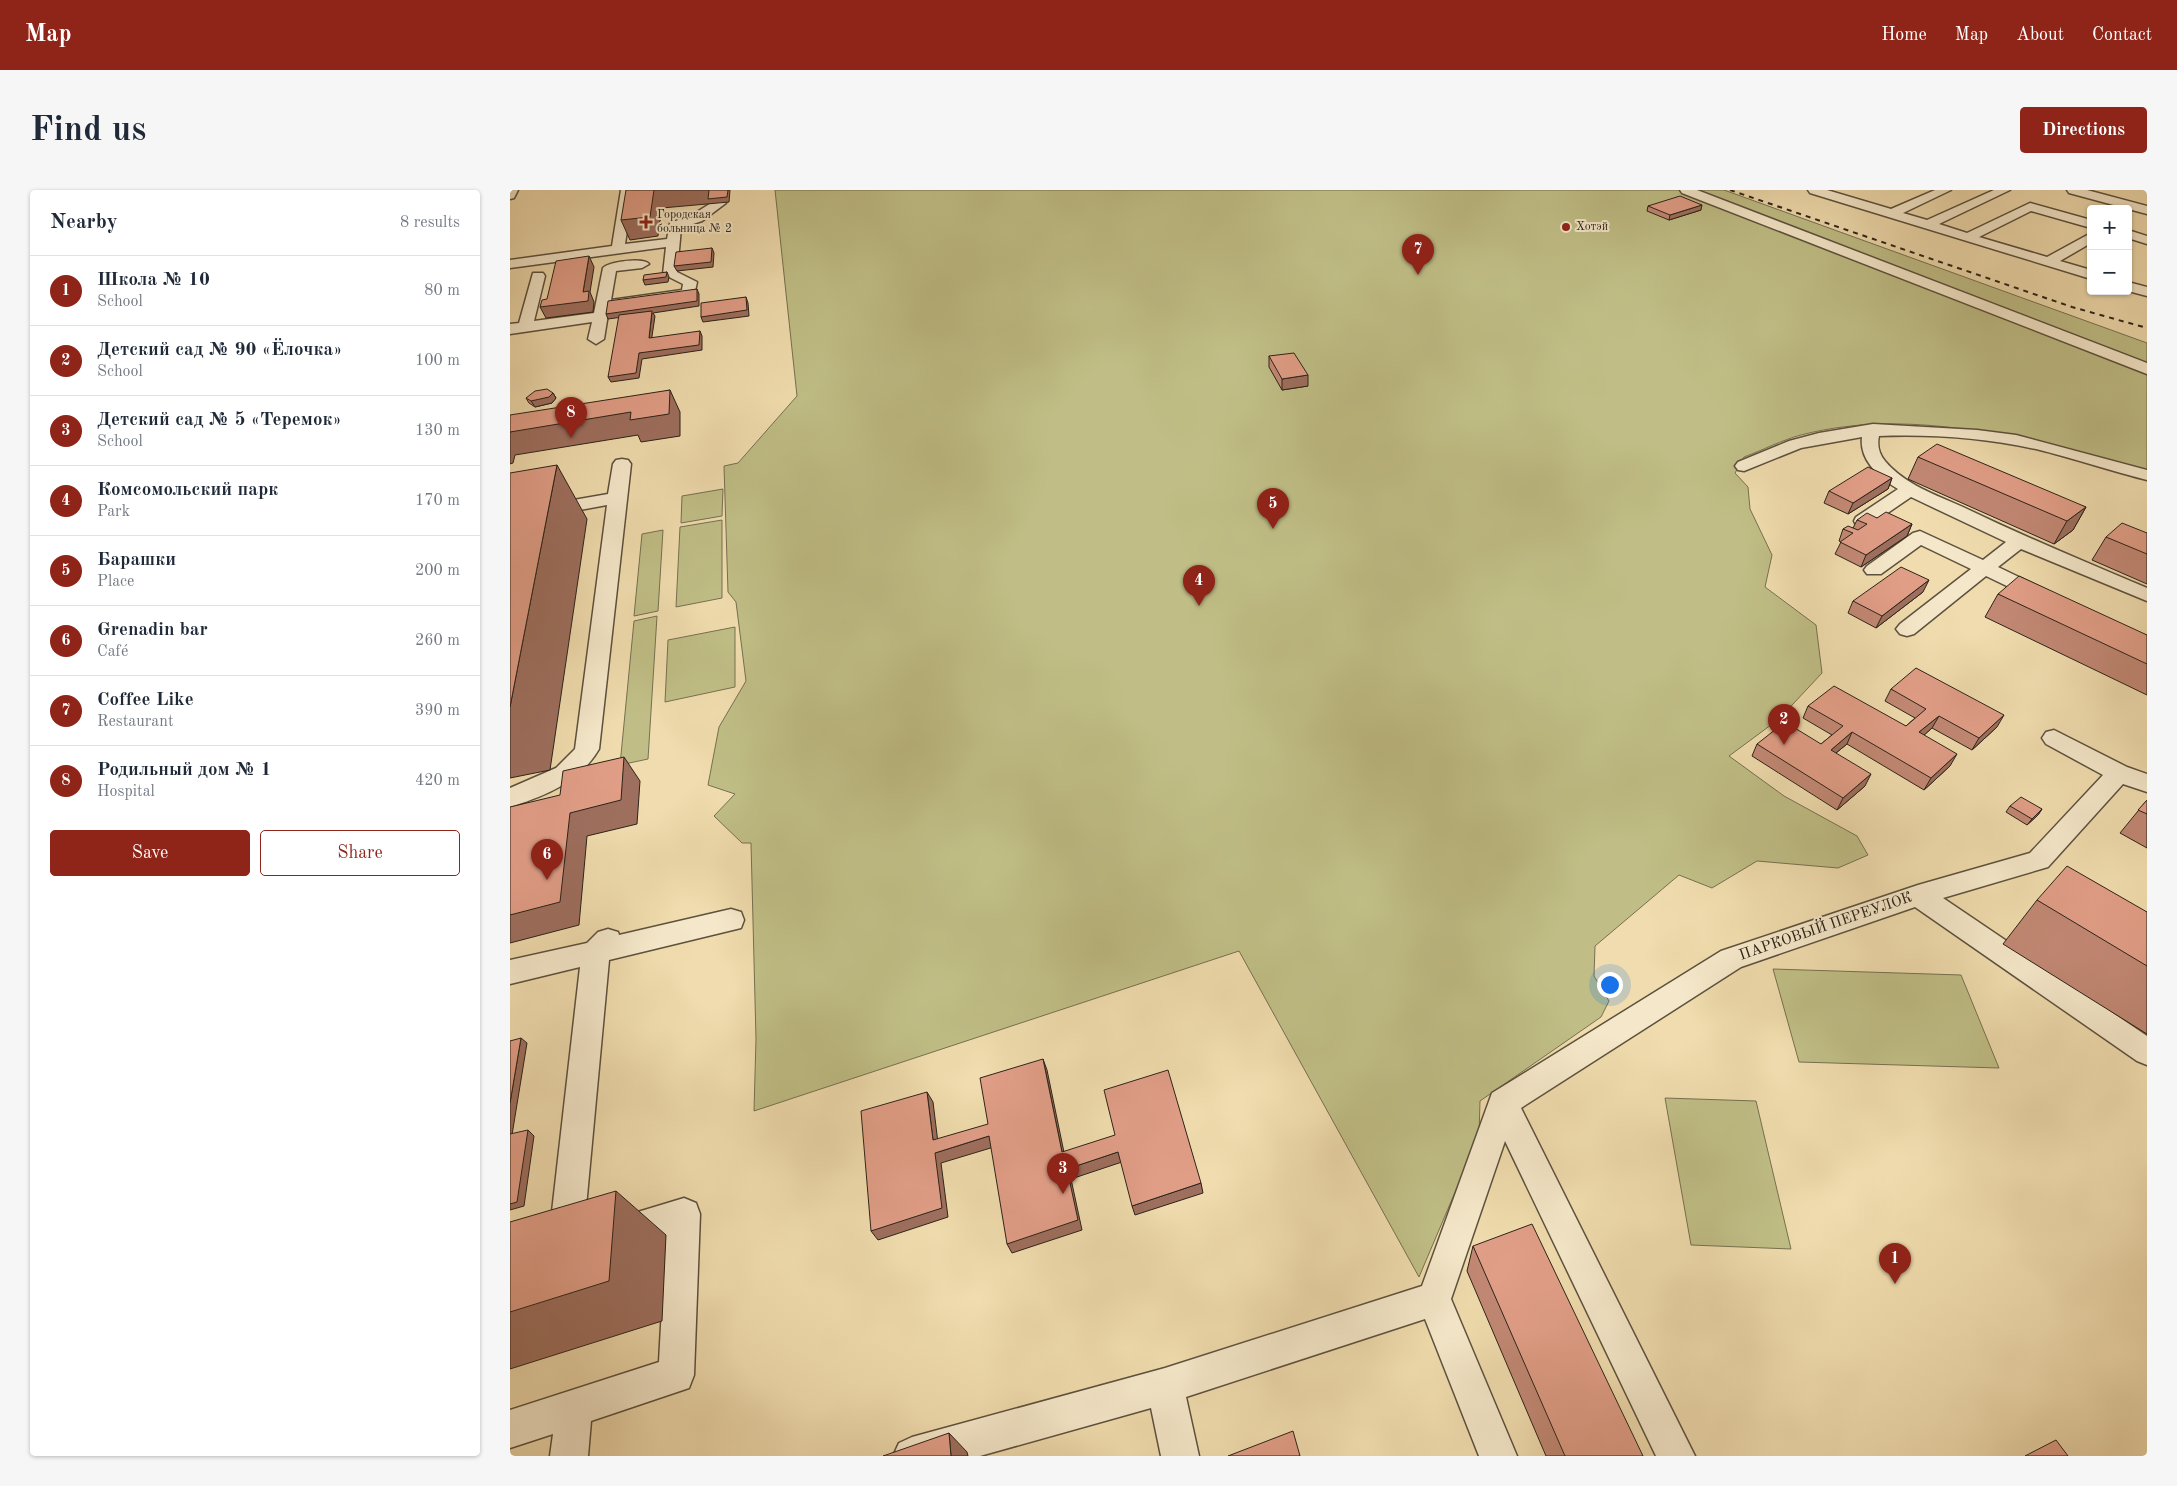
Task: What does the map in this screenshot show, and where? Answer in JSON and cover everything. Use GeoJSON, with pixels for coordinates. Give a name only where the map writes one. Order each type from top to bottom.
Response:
{"type":"FeatureCollection","features":[{"type":"Feature","properties":{"kind":"street"},"geometry":{"type":"LineString","coordinates":[[510,195],[512,190]]}},
{"type":"Feature","properties":{"kind":"street"},"geometry":{"type":"LineString","coordinates":[[618,250],[627,190]]}},
{"type":"Feature","properties":{"kind":"street"},"geometry":{"type":"LineString","coordinates":[[1686,190],[2147,368]]}},
{"type":"Feature","properties":{"kind":"street"},"geometry":{"type":"LineString","coordinates":[[1814,190],[2087,274]]}},
{"type":"Feature","properties":{"kind":"street"},"geometry":{"type":"LineString","coordinates":[[1834,196],[1847,190]]}},
{"type":"Feature","properties":{"kind":"street"},"geometry":{"type":"LineString","coordinates":[[1891,214],[1945,190]]}},
{"type":"Feature","properties":{"kind":"street"},"geometry":{"type":"LineString","coordinates":[[1927,225],[2004,190]]}},
{"type":"Feature","properties":{"kind":"street"},"geometry":{"type":"LineString","coordinates":[[2073,190],[2147,210]]}},
{"type":"Feature","properties":{"kind":"street"},"geometry":{"type":"LineString","coordinates":[[2115,190],[2147,198]]}},
{"type":"Feature","properties":{"kind":"street"},"geometry":{"type":"LineString","coordinates":[[1866,206],[1888,197]]}},
{"type":"Feature","properties":{"kind":"street"},"geometry":{"type":"LineString","coordinates":[[517,328],[689,292],[690,282],[670,274],[675,226],[696,218],[720,203]]}},
{"type":"Feature","properties":{"kind":"street"},"geometry":{"type":"LineString","coordinates":[[1968,237],[2030,207],[2087,223]]}},
{"type":"Feature","properties":{"kind":"street"},"geometry":{"type":"LineString","coordinates":[[2132,235],[2147,240]]}},
{"type":"Feature","properties":{"kind":"street"},"geometry":{"type":"LineString","coordinates":[[2048,262],[2087,239]]}},
{"type":"Feature","properties":{"kind":"street"},"geometry":{"type":"LineString","coordinates":[[510,264],[674,242]]}},
{"type":"Feature","properties":{"kind":"street"},"geometry":{"type":"LineString","coordinates":[[596,339],[610,268],[671,260]]}},
{"type":"Feature","properties":{"kind":"street"},"geometry":{"type":"LineString","coordinates":[[517,328],[538,276]]}},
{"type":"Feature","properties":{"kind":"street"},"geometry":{"type":"LineString","coordinates":[[2137,289],[2147,280]]}},
{"type":"Feature","properties":{"kind":"street"},"geometry":{"type":"LineString","coordinates":[[1873,429],[1868,438],[1868,446],[1873,458],[1896,481],[2019,540],[2147,595]]}},
{"type":"Feature","properties":{"kind":"street"},"geometry":{"type":"LineString","coordinates":[[1744,466],[1782,449],[1810,440],[1873,429],[1977,435],[2026,442],[2147,474]]}},
{"type":"Feature","properties":{"kind":"street"},"geometry":{"type":"LineString","coordinates":[[510,798],[563,774],[580,763],[587,749],[622,464]]}},
{"type":"Feature","properties":{"kind":"street"},"geometry":{"type":"LineString","coordinates":[[1863,521],[1910,489]]}},
{"type":"Feature","properties":{"kind":"street"},"geometry":{"type":"LineString","coordinates":[[510,517],[618,498]]}},
{"type":"Feature","properties":{"kind":"street"},"geometry":{"type":"LineString","coordinates":[[1874,570],[1920,537],[2062,604]]}},
{"type":"Feature","properties":{"kind":"street"},"geometry":{"type":"LineString","coordinates":[[1907,629],[2019,540]]}},
{"type":"Feature","properties":{"kind":"street"},"geometry":{"type":"LineString","coordinates":[[2054,738],[2119,773],[2147,783]]}},
{"type":"Feature","properties":{"kind":"street","name":"ПАРКОВЫЙ ПЕРЕУЛОК"},"geometry":{"type":"LineString","coordinates":[[1503,1103],[1731,959],[1918,895],[2039,860],[2119,773]]}},
{"type":"Feature","properties":{"kind":"street"},"geometry":{"type":"LineString","coordinates":[[1918,895],[2147,1052]]}},
{"type":"Feature","properties":{"kind":"street"},"geometry":{"type":"LineString","coordinates":[[510,972],[602,946],[731,920]]}},
{"type":"Feature","properties":{"kind":"street"},"geometry":{"type":"LineString","coordinates":[[565,1250],[602,946]]}},
{"type":"Feature","properties":{"kind":"street"},"geometry":{"type":"LineString","coordinates":[[1498,1456],[1434,1299],[1503,1103]]}},
{"type":"Feature","properties":{"kind":"street"},"geometry":{"type":"LineString","coordinates":[[1503,1103],[1676,1456]]}},
{"type":"Feature","properties":{"kind":"street"},"geometry":{"type":"LineString","coordinates":[[510,1269],[565,1250],[684,1214],[676,1375],[510,1429]]}},
{"type":"Feature","properties":{"kind":"street"},"geometry":{"type":"LineString","coordinates":[[912,1456],[1165,1386],[1434,1299]]}},
{"type":"Feature","properties":{"kind":"street"},"geometry":{"type":"LineString","coordinates":[[1165,1386],[1180,1456]]}},
{"type":"Feature","properties":{"kind":"street"},"geometry":{"type":"LineString","coordinates":[[569,1456],[574,1409]]}},
{"type":"Feature","properties":{"kind":"shaded area"},"geometry":{"type":"Polygon","coordinates":[[[775,190],[1724,190],[2147,343],[2147,471],[2019,439],[1975,431],[1932,426],[1888,424],[1844,427],[1801,435],[1744,457],[1735,473],[1748,487],[1750,509],[1772,555],[1765,587],[1816,625],[1822,673],[1779,719],[1729,756],[1784,796],[1857,836],[1868,855],[1838,868],[1757,861],[1712,888],[1679,875],[1595,946],[1594,976],[1609,1001],[1601,1017],[1480,1101],[1479,1136],[1419,1277],[1239,951],[754,1111],[756,1039],[751,843],[742,843],[714,816],[735,794],[708,785],[719,727],[746,681],[736,602],[728,592],[724,466],[738,463],[797,396],[775,190]]]}},
{"type":"Feature","properties":{"kind":"shaded area"},"geometry":{"type":"Polygon","coordinates":[[[723,489],[722,516],[681,523],[682,496],[723,489]]]}},
{"type":"Feature","properties":{"kind":"shaded area"},"geometry":{"type":"Polygon","coordinates":[[[722,520],[722,598],[676,607],[680,527],[722,520]]]}},
{"type":"Feature","properties":{"kind":"shaded area"},"geometry":{"type":"Polygon","coordinates":[[[663,530],[658,611],[634,616],[642,534],[663,530]]]}},
{"type":"Feature","properties":{"kind":"shaded area"},"geometry":{"type":"Polygon","coordinates":[[[657,616],[648,759],[620,765],[634,621],[657,616]]]}},
{"type":"Feature","properties":{"kind":"shaded area"},"geometry":{"type":"Polygon","coordinates":[[[735,627],[735,687],[665,702],[668,640],[735,627]]]}},
{"type":"Feature","properties":{"kind":"shaded area"},"geometry":{"type":"Polygon","coordinates":[[[1773,969],[1961,975],[1999,1068],[1799,1062],[1773,969]]]}},
{"type":"Feature","properties":{"kind":"shaded area"},"geometry":{"type":"Polygon","coordinates":[[[1665,1098],[1756,1101],[1791,1249],[1691,1245],[1665,1098]]]}},
{"type":"Feature","properties":{"kind":"building"},"geometry":{"type":"Polygon","coordinates":[[[626,190],[654,190],[650,217],[621,220],[626,190]]]}},
{"type":"Feature","properties":{"kind":"building"},"geometry":{"type":"Polygon","coordinates":[[[709,190],[728,190],[727,197],[708,199],[709,190]]]}},
{"type":"Feature","properties":{"kind":"building"},"geometry":{"type":"Polygon","coordinates":[[[1680,196],[1702,205],[1670,215],[1648,206],[1680,196]]]}},
{"type":"Feature","properties":{"kind":"building"},"geometry":{"type":"Polygon","coordinates":[[[712,248],[711,262],[674,266],[676,252],[712,248]]]}},
{"type":"Feature","properties":{"kind":"building"},"geometry":{"type":"Polygon","coordinates":[[[589,256],[583,292],[589,291],[588,301],[540,307],[542,300],[547,299],[556,261],[589,256]]]}},
{"type":"Feature","properties":{"kind":"building"},"geometry":{"type":"Polygon","coordinates":[[[667,272],[666,277],[643,280],[644,275],[667,272]]]}},
{"type":"Feature","properties":{"kind":"building"},"geometry":{"type":"Polygon","coordinates":[[[697,289],[697,301],[606,314],[608,301],[697,289]]]}},
{"type":"Feature","properties":{"kind":"building"},"geometry":{"type":"Polygon","coordinates":[[[746,297],[747,310],[701,317],[701,303],[746,297]]]}},
{"type":"Feature","properties":{"kind":"building"},"geometry":{"type":"Polygon","coordinates":[[[652,311],[649,338],[700,331],[699,345],[639,353],[636,373],[608,377],[619,315],[652,311]]]}},
{"type":"Feature","properties":{"kind":"building"},"geometry":{"type":"Polygon","coordinates":[[[1294,353],[1308,375],[1282,379],[1269,356],[1294,353]]]}},
{"type":"Feature","properties":{"kind":"building"},"geometry":{"type":"Polygon","coordinates":[[[547,389],[553,393],[549,397],[531,401],[526,398],[535,391],[547,389]]]}},
{"type":"Feature","properties":{"kind":"building"},"geometry":{"type":"Polygon","coordinates":[[[670,390],[669,414],[630,420],[631,412],[510,432],[510,415],[670,390]]]}},
{"type":"Feature","properties":{"kind":"building"},"geometry":{"type":"Polygon","coordinates":[[[1937,444],[2086,507],[2067,521],[1918,457],[1937,444]]]}},
{"type":"Feature","properties":{"kind":"building"},"geometry":{"type":"Polygon","coordinates":[[[557,465],[510,707],[510,473],[557,465]]]}},
{"type":"Feature","properties":{"kind":"building"},"geometry":{"type":"Polygon","coordinates":[[[1868,467],[1892,478],[1853,503],[1829,491],[1868,467]]]}},
{"type":"Feature","properties":{"kind":"building"},"geometry":{"type":"Polygon","coordinates":[[[1886,512],[1912,524],[1866,555],[1840,542],[1853,533],[1843,529],[1848,526],[1858,530],[1867,524],[1857,520],[1867,513],[1877,518],[1886,512]]]}},
{"type":"Feature","properties":{"kind":"building"},"geometry":{"type":"Polygon","coordinates":[[[2122,523],[2147,533],[2147,554],[2106,537],[2122,523]]]}},
{"type":"Feature","properties":{"kind":"building"},"geometry":{"type":"Polygon","coordinates":[[[1901,567],[1929,580],[1882,616],[1853,601],[1901,567]]]}},
{"type":"Feature","properties":{"kind":"building"},"geometry":{"type":"Polygon","coordinates":[[[2019,576],[2147,635],[2147,664],[1998,594],[2019,576]]]}},
{"type":"Feature","properties":{"kind":"building"},"geometry":{"type":"Polygon","coordinates":[[[1916,668],[2004,715],[1979,738],[1939,716],[1919,732],[1957,754],[1931,778],[1852,732],[1831,750],[1871,774],[1843,798],[1757,744],[1785,722],[1821,744],[1843,726],[1808,706],[1834,686],[1906,726],[1926,709],[1891,689],[1916,668]]]}},
{"type":"Feature","properties":{"kind":"building"},"geometry":{"type":"Polygon","coordinates":[[[624,757],[621,800],[570,813],[560,902],[510,915],[510,807],[560,795],[563,771],[624,757]]]}},
{"type":"Feature","properties":{"kind":"building"},"geometry":{"type":"Polygon","coordinates":[[[2021,797],[2042,809],[2032,819],[2010,806],[2021,797]]]}},
{"type":"Feature","properties":{"kind":"building"},"geometry":{"type":"Polygon","coordinates":[[[2147,800],[2147,814],[2138,810],[2147,800]]]}},
{"type":"Feature","properties":{"kind":"building"},"geometry":{"type":"Polygon","coordinates":[[[2067,866],[2147,912],[2147,966],[2037,900],[2067,866]]]}},
{"type":"Feature","properties":{"kind":"building"},"geometry":{"type":"Polygon","coordinates":[[[521,1038],[510,1103],[510,1041],[521,1038]]]}},
{"type":"Feature","properties":{"kind":"building"},"geometry":{"type":"Polygon","coordinates":[[[1043,1059],[1062,1152],[1115,1135],[1104,1090],[1168,1070],[1201,1183],[1132,1206],[1118,1152],[1067,1169],[1078,1220],[1007,1244],[989,1136],[935,1153],[942,1208],[871,1231],[861,1111],[927,1092],[933,1140],[988,1124],[980,1078],[1043,1059]]]}},
{"type":"Feature","properties":{"kind":"building"},"geometry":{"type":"Polygon","coordinates":[[[528,1130],[517,1202],[510,1204],[510,1134],[528,1130]]]}},
{"type":"Feature","properties":{"kind":"building"},"geometry":{"type":"Polygon","coordinates":[[[616,1191],[609,1281],[510,1312],[510,1222],[616,1191]]]}},
{"type":"Feature","properties":{"kind":"building"},"geometry":{"type":"Polygon","coordinates":[[[1532,1224],[1643,1456],[1565,1456],[1473,1246],[1532,1224]]]}},
{"type":"Feature","properties":{"kind":"building"},"geometry":{"type":"Polygon","coordinates":[[[1293,1431],[1300,1456],[1228,1456],[1293,1431]]]}},
{"type":"Feature","properties":{"kind":"building"},"geometry":{"type":"Polygon","coordinates":[[[949,1433],[951,1456],[883,1456],[949,1433]]]}},
{"type":"Feature","properties":{"kind":"building"},"geometry":{"type":"Polygon","coordinates":[[[2056,1440],[2068,1456],[2025,1456],[2056,1440]]]}},
{"type":"Feature","properties":{"kind":"railway"},"geometry":{"type":"LineString","coordinates":[[1730,190],[2072,307],[2147,328]]}},
{"type":"Feature","properties":{"kind":"place","name":"Городская больница № 2"},"geometry":{"type":"Point","coordinates":[646,222]}},
{"type":"Feature","properties":{"kind":"place","name":"Хотэй"},"geometry":{"type":"Point","coordinates":[1566,227]}},
{"type":"Feature","properties":{"kind":"place","name":"Coffee Like"},"geometry":{"type":"Point","coordinates":[1418,275]}},
{"type":"Feature","properties":{"kind":"place","name":"Родильный дом № 1"},"geometry":{"type":"Point","coordinates":[571,438]}},
{"type":"Feature","properties":{"kind":"place","name":"Барашки"},"geometry":{"type":"Point","coordinates":[1273,529]}},
{"type":"Feature","properties":{"kind":"place","name":"Комсомольский парк"},"geometry":{"type":"Point","coordinates":[1199,606]}},
{"type":"Feature","properties":{"kind":"place","name":"Детский сад № 90 «Ёлочка»"},"geometry":{"type":"Point","coordinates":[1784,745]}},
{"type":"Feature","properties":{"kind":"place","name":"Grenadin bar"},"geometry":{"type":"Point","coordinates":[547,880]}},
{"type":"Feature","properties":{"kind":"place","name":"Детский сад № 5 «Теремок»"},"geometry":{"type":"Point","coordinates":[1063,1194]}},
{"type":"Feature","properties":{"kind":"place","name":"Школа № 10"},"geometry":{"type":"Point","coordinates":[1895,1284]}}]}
